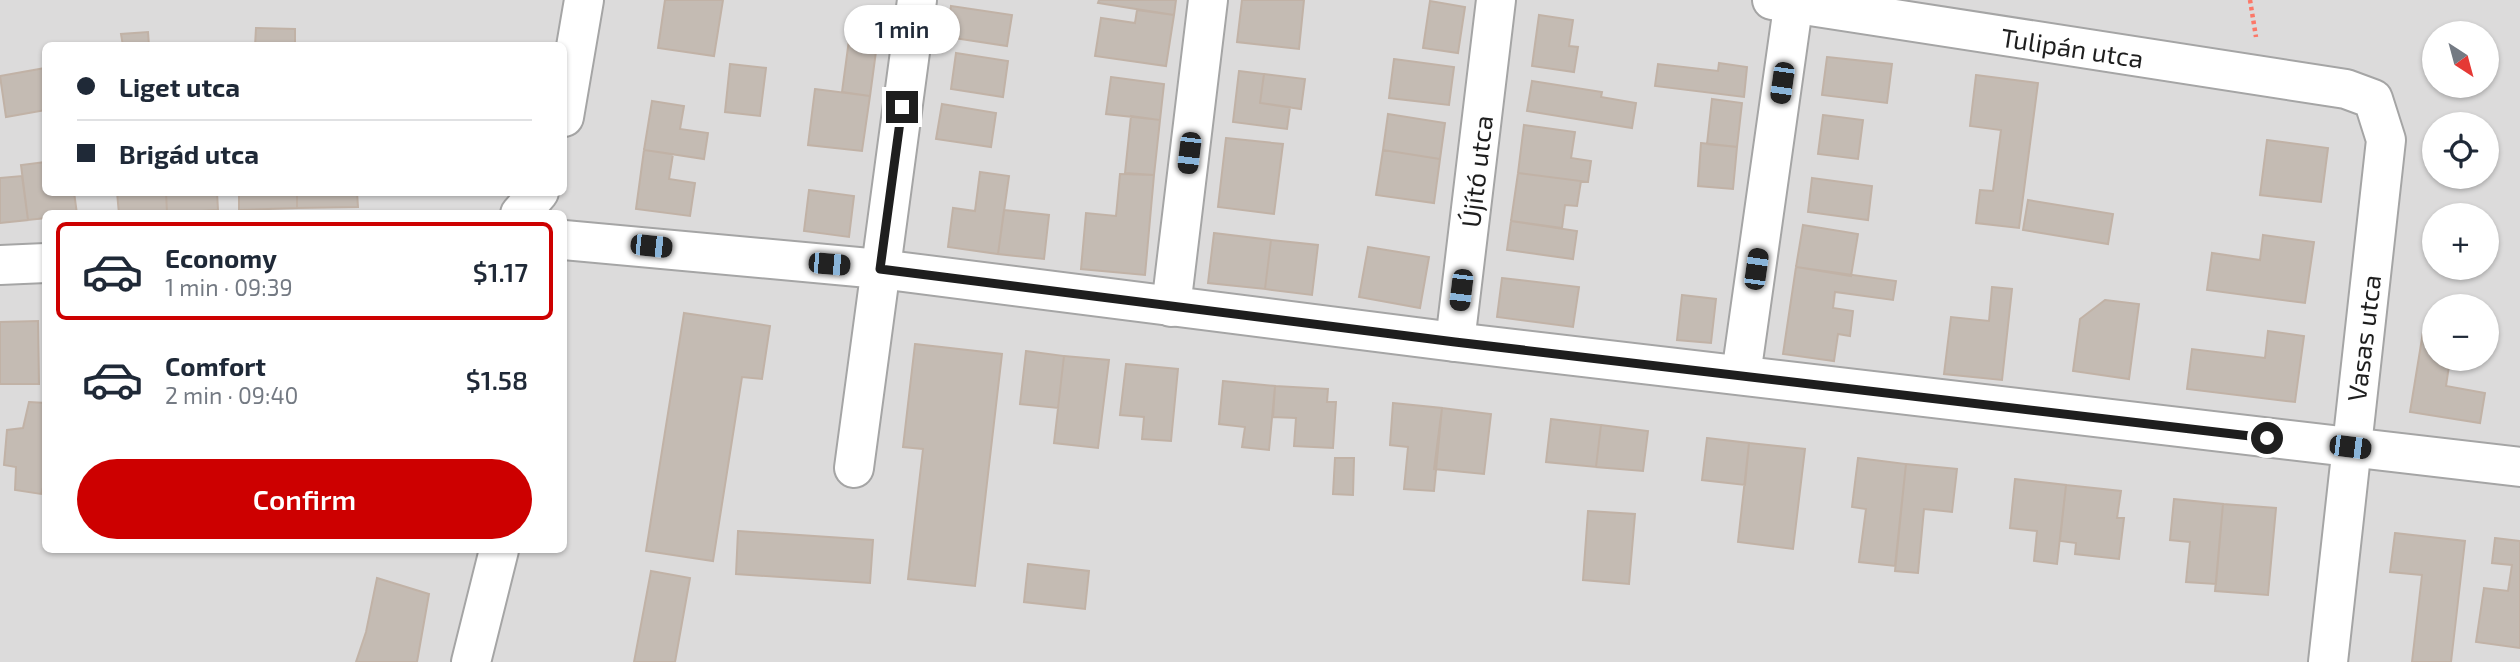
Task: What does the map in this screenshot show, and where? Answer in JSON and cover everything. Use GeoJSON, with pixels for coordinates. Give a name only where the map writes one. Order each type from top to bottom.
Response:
{"type":"FeatureCollection","features":[{"type":"Feature","properties":{"kind":"street"},"geometry":{"type":"LineString","coordinates":[[567,99],[584,0]]}},
{"type":"Feature","properties":{"kind":"street"},"geometry":{"type":"LineString","coordinates":[[854,468],[917,0]]}},
{"type":"Feature","properties":{"kind":"street"},"geometry":{"type":"LineString","coordinates":[[1171,307],[1208,0]]}},
{"type":"Feature","properties":{"kind":"street","name":"Újító utca"},"geometry":{"type":"LineString","coordinates":[[1455,342],[1496,0]]}},
{"type":"Feature","properties":{"kind":"street"},"geometry":{"type":"LineString","coordinates":[[1741,375],[1786,1]]}},
{"type":"Feature","properties":{"kind":"street","name":"Tulipán utca"},"geometry":{"type":"LineString","coordinates":[[1786,1],[2346,89],[2373,99]]}},
{"type":"Feature","properties":{"kind":"street","name":"Vasas utca"},"geometry":{"type":"LineString","coordinates":[[2328,662],[2386,140],[2373,99]]}},
{"type":"Feature","properties":{"kind":"street"},"geometry":{"type":"LineString","coordinates":[[523,210],[536,196]]}},
{"type":"Feature","properties":{"kind":"street"},"geometry":{"type":"LineString","coordinates":[[567,240],[600,241],[880,269],[1455,342],[2520,467]]}},
{"type":"Feature","properties":{"kind":"street"},"geometry":{"type":"LineString","coordinates":[[0,265],[42,263]]}},
{"type":"Feature","properties":{"kind":"street"},"geometry":{"type":"LineString","coordinates":[[471,662],[498,553]]}},
{"type":"Feature","properties":{"kind":"shaded area"},"geometry":{"type":"Polygon","coordinates":[[[0,0],[2520,0],[2520,662],[0,662],[0,0]]]}},
{"type":"Feature","properties":{"kind":"building"},"geometry":{"type":"Polygon","coordinates":[[[665,0],[723,0],[714,56],[658,48],[665,0]]]}},
{"type":"Feature","properties":{"kind":"building"},"geometry":{"type":"Polygon","coordinates":[[[1099,0],[1176,0],[1174,15],[1098,3],[1099,0]]]}},
{"type":"Feature","properties":{"kind":"building"},"geometry":{"type":"Polygon","coordinates":[[[1242,0],[1304,0],[1299,49],[1237,42],[1242,0]]]}},
{"type":"Feature","properties":{"kind":"building"},"geometry":{"type":"Polygon","coordinates":[[[1430,1],[1465,7],[1458,53],[1423,48],[1430,1]]]}},
{"type":"Feature","properties":{"kind":"building"},"geometry":{"type":"Polygon","coordinates":[[[951,6],[1012,15],[1007,46],[947,37],[951,6]]]}},
{"type":"Feature","properties":{"kind":"building"},"geometry":{"type":"Polygon","coordinates":[[[1137,10],[1174,15],[1166,66],[1095,56],[1101,18],[1135,23],[1137,10]]]}},
{"type":"Feature","properties":{"kind":"building"},"geometry":{"type":"Polygon","coordinates":[[[1539,15],[1573,20],[1569,46],[1578,47],[1574,72],[1532,66],[1539,15]]]}},
{"type":"Feature","properties":{"kind":"building"},"geometry":{"type":"Polygon","coordinates":[[[851,25],[879,29],[870,96],[842,92],[851,25]]]}},
{"type":"Feature","properties":{"kind":"building"},"geometry":{"type":"Polygon","coordinates":[[[256,28],[295,29],[295,42],[255,42],[256,28]]]}},
{"type":"Feature","properties":{"kind":"building"},"geometry":{"type":"Polygon","coordinates":[[[148,32],[149,42],[122,42],[121,34],[148,32]]]}},
{"type":"Feature","properties":{"kind":"building"},"geometry":{"type":"Polygon","coordinates":[[[956,53],[1008,61],[1003,97],[951,89],[956,53]]]}},
{"type":"Feature","properties":{"kind":"building"},"geometry":{"type":"Polygon","coordinates":[[[1827,57],[1892,64],[1887,103],[1822,95],[1827,57]]]}},
{"type":"Feature","properties":{"kind":"building"},"geometry":{"type":"Polygon","coordinates":[[[1394,59],[1454,67],[1449,105],[1389,98],[1394,59]]]}},
{"type":"Feature","properties":{"kind":"building"},"geometry":{"type":"Polygon","coordinates":[[[1719,63],[1747,67],[1744,97],[1655,86],[1658,64],[1718,71],[1719,63]]]}},
{"type":"Feature","properties":{"kind":"building"},"geometry":{"type":"Polygon","coordinates":[[[730,64],[766,68],[760,116],[725,112],[730,64]]]}},
{"type":"Feature","properties":{"kind":"building"},"geometry":{"type":"Polygon","coordinates":[[[42,69],[42,111],[6,117],[0,76],[42,69]]]}},
{"type":"Feature","properties":{"kind":"building"},"geometry":{"type":"Polygon","coordinates":[[[1239,71],[1264,74],[1260,103],[1290,107],[1287,129],[1233,122],[1239,71]]]}},
{"type":"Feature","properties":{"kind":"building"},"geometry":{"type":"Polygon","coordinates":[[[1264,74],[1305,79],[1301,109],[1260,103],[1264,74]]]}},
{"type":"Feature","properties":{"kind":"building"},"geometry":{"type":"Polygon","coordinates":[[[1976,75],[2038,83],[2019,228],[1976,223],[1980,190],[1993,191],[2001,130],[1970,126],[1976,75]]]}},
{"type":"Feature","properties":{"kind":"building"},"geometry":{"type":"Polygon","coordinates":[[[1111,77],[1164,84],[1160,120],[1106,114],[1111,77]]]}},
{"type":"Feature","properties":{"kind":"building"},"geometry":{"type":"Polygon","coordinates":[[[1532,81],[1602,92],[1601,97],[1636,103],[1632,128],[1527,111],[1532,81]]]}},
{"type":"Feature","properties":{"kind":"building"},"geometry":{"type":"Polygon","coordinates":[[[815,89],[870,96],[862,151],[808,145],[815,89]]]}},
{"type":"Feature","properties":{"kind":"building"},"geometry":{"type":"Polygon","coordinates":[[[1712,99],[1742,103],[1737,147],[1707,144],[1712,99]]]}},
{"type":"Feature","properties":{"kind":"building"},"geometry":{"type":"Polygon","coordinates":[[[652,101],[684,106],[680,129],[708,133],[704,159],[644,150],[652,101]]]}},
{"type":"Feature","properties":{"kind":"building"},"geometry":{"type":"Polygon","coordinates":[[[942,104],[996,113],[991,147],[936,139],[942,104]]]}},
{"type":"Feature","properties":{"kind":"building"},"geometry":{"type":"Polygon","coordinates":[[[1388,114],[1445,123],[1440,159],[1383,150],[1388,114]]]}},
{"type":"Feature","properties":{"kind":"building"},"geometry":{"type":"Polygon","coordinates":[[[1823,115],[1863,120],[1858,159],[1818,154],[1823,115]]]}},
{"type":"Feature","properties":{"kind":"building"},"geometry":{"type":"Polygon","coordinates":[[[1131,116],[1160,120],[1154,175],[1125,173],[1131,116]]]}},
{"type":"Feature","properties":{"kind":"building"},"geometry":{"type":"Polygon","coordinates":[[[1524,125],[1575,132],[1571,158],[1591,161],[1588,182],[1518,173],[1524,125]]]}},
{"type":"Feature","properties":{"kind":"building"},"geometry":{"type":"Polygon","coordinates":[[[1226,138],[1283,144],[1274,214],[1218,207],[1226,138]]]}},
{"type":"Feature","properties":{"kind":"building"},"geometry":{"type":"Polygon","coordinates":[[[2267,140],[2328,148],[2321,202],[2260,195],[2267,140]]]}},
{"type":"Feature","properties":{"kind":"building"},"geometry":{"type":"Polygon","coordinates":[[[1701,143],[1737,147],[1733,189],[1698,186],[1701,143]]]}},
{"type":"Feature","properties":{"kind":"building"},"geometry":{"type":"Polygon","coordinates":[[[644,150],[673,154],[669,179],[695,183],[690,216],[636,209],[644,150]]]}},
{"type":"Feature","properties":{"kind":"building"},"geometry":{"type":"Polygon","coordinates":[[[1383,150],[1440,159],[1434,203],[1376,195],[1383,150]]]}},
{"type":"Feature","properties":{"kind":"building"},"geometry":{"type":"Polygon","coordinates":[[[42,162],[42,196],[75,196],[76,210],[42,210],[42,218],[28,220],[21,165],[42,162]]]}},
{"type":"Feature","properties":{"kind":"building"},"geometry":{"type":"Polygon","coordinates":[[[980,172],[1009,176],[998,254],[948,247],[953,208],[975,211],[980,172]]]}},
{"type":"Feature","properties":{"kind":"building"},"geometry":{"type":"Polygon","coordinates":[[[1518,173],[1581,181],[1577,206],[1565,205],[1562,228],[1511,221],[1518,173]]]}},
{"type":"Feature","properties":{"kind":"building"},"geometry":{"type":"Polygon","coordinates":[[[1120,174],[1154,175],[1145,275],[1081,269],[1086,213],[1116,216],[1120,174]]]}},
{"type":"Feature","properties":{"kind":"building"},"geometry":{"type":"Polygon","coordinates":[[[22,176],[28,220],[0,223],[0,178],[22,176]]]}},
{"type":"Feature","properties":{"kind":"building"},"geometry":{"type":"Polygon","coordinates":[[[1812,178],[1872,186],[1868,220],[1808,212],[1812,178]]]}},
{"type":"Feature","properties":{"kind":"building"},"geometry":{"type":"Polygon","coordinates":[[[809,190],[854,196],[849,237],[804,231],[809,190]]]}},
{"type":"Feature","properties":{"kind":"building"},"geometry":{"type":"Polygon","coordinates":[[[117,196],[166,196],[167,210],[119,210],[117,196]]]}},
{"type":"Feature","properties":{"kind":"building"},"geometry":{"type":"Polygon","coordinates":[[[166,196],[217,196],[218,210],[167,210],[166,196]]]}},
{"type":"Feature","properties":{"kind":"building"},"geometry":{"type":"Polygon","coordinates":[[[239,196],[297,196],[297,208],[239,210],[239,196]]]}},
{"type":"Feature","properties":{"kind":"building"},"geometry":{"type":"Polygon","coordinates":[[[297,196],[357,196],[358,207],[297,208],[297,196]]]}},
{"type":"Feature","properties":{"kind":"building"},"geometry":{"type":"Polygon","coordinates":[[[2028,200],[2113,214],[2108,244],[2023,230],[2028,200]]]}},
{"type":"Feature","properties":{"kind":"building"},"geometry":{"type":"Polygon","coordinates":[[[1004,210],[1049,215],[1044,259],[998,254],[1004,210]]]}},
{"type":"Feature","properties":{"kind":"building"},"geometry":{"type":"Polygon","coordinates":[[[1511,221],[1577,231],[1573,259],[1507,250],[1511,221]]]}},
{"type":"Feature","properties":{"kind":"building"},"geometry":{"type":"Polygon","coordinates":[[[1803,225],[1858,234],[1851,276],[1796,267],[1803,225]]]}},
{"type":"Feature","properties":{"kind":"building"},"geometry":{"type":"Polygon","coordinates":[[[1214,233],[1271,240],[1265,289],[1208,283],[1214,233]]]}},
{"type":"Feature","properties":{"kind":"building"},"geometry":{"type":"Polygon","coordinates":[[[2263,235],[2314,242],[2305,303],[2207,290],[2212,253],[2260,260],[2263,235]]]}},
{"type":"Feature","properties":{"kind":"building"},"geometry":{"type":"Polygon","coordinates":[[[1271,240],[1318,245],[1312,295],[1265,289],[1271,240]]]}},
{"type":"Feature","properties":{"kind":"building"},"geometry":{"type":"Polygon","coordinates":[[[1368,247],[1429,257],[1420,308],[1359,297],[1368,247]]]}},
{"type":"Feature","properties":{"kind":"building"},"geometry":{"type":"Polygon","coordinates":[[[1796,267],[1896,281],[1893,300],[1835,292],[1833,308],[1853,311],[1850,336],[1838,334],[1834,361],[1783,354],[1796,267]]]}},
{"type":"Feature","properties":{"kind":"building"},"geometry":{"type":"Polygon","coordinates":[[[1502,278],[1579,287],[1573,327],[1497,317],[1502,278]]]}},
{"type":"Feature","properties":{"kind":"building"},"geometry":{"type":"Polygon","coordinates":[[[1992,287],[2012,289],[2002,380],[1944,374],[1951,317],[1989,321],[1992,287]]]}},
{"type":"Feature","properties":{"kind":"building"},"geometry":{"type":"Polygon","coordinates":[[[1682,295],[1716,299],[1711,343],[1677,340],[1682,295]]]}},
{"type":"Feature","properties":{"kind":"building"},"geometry":{"type":"Polygon","coordinates":[[[2105,300],[2139,304],[2129,379],[2073,371],[2080,319],[2105,300]]]}},
{"type":"Feature","properties":{"kind":"building"},"geometry":{"type":"Polygon","coordinates":[[[684,313],[770,326],[762,379],[742,377],[713,561],[646,551],[684,313]]]}},
{"type":"Feature","properties":{"kind":"building"},"geometry":{"type":"Polygon","coordinates":[[[38,321],[39,384],[0,384],[0,322],[38,321]]]}},
{"type":"Feature","properties":{"kind":"building"},"geometry":{"type":"Polygon","coordinates":[[[2268,331],[2304,336],[2295,402],[2187,389],[2192,349],[2265,358],[2268,331]]]}},
{"type":"Feature","properties":{"kind":"building"},"geometry":{"type":"Polygon","coordinates":[[[2422,338],[2422,371],[2448,371],[2446,386],[2485,393],[2480,423],[2410,412],[2422,338]]]}},
{"type":"Feature","properties":{"kind":"building"},"geometry":{"type":"Polygon","coordinates":[[[915,344],[1002,354],[975,586],[908,579],[923,449],[903,447],[915,344]]]}},
{"type":"Feature","properties":{"kind":"building"},"geometry":{"type":"Polygon","coordinates":[[[1026,351],[1064,356],[1058,408],[1020,404],[1026,351]]]}},
{"type":"Feature","properties":{"kind":"building"},"geometry":{"type":"Polygon","coordinates":[[[1064,356],[1109,360],[1098,448],[1054,443],[1064,356]]]}},
{"type":"Feature","properties":{"kind":"building"},"geometry":{"type":"Polygon","coordinates":[[[1126,364],[1178,369],[1171,441],[1142,439],[1144,417],[1120,415],[1126,364]]]}},
{"type":"Feature","properties":{"kind":"building"},"geometry":{"type":"Polygon","coordinates":[[[1223,381],[1275,386],[1269,450],[1242,447],[1245,427],[1219,424],[1223,381]]]}},
{"type":"Feature","properties":{"kind":"building"},"geometry":{"type":"Polygon","coordinates":[[[1275,386],[1328,389],[1327,402],[1336,402],[1333,448],[1294,446],[1296,418],[1273,417],[1275,386]]]}},
{"type":"Feature","properties":{"kind":"building"},"geometry":{"type":"Polygon","coordinates":[[[29,402],[42,403],[41,494],[15,490],[16,467],[4,465],[7,430],[23,428],[29,402]]]}},
{"type":"Feature","properties":{"kind":"building"},"geometry":{"type":"Polygon","coordinates":[[[1393,403],[1442,408],[1434,491],[1404,489],[1408,447],[1390,445],[1393,403]]]}},
{"type":"Feature","properties":{"kind":"building"},"geometry":{"type":"Polygon","coordinates":[[[1442,408],[1491,414],[1484,474],[1434,469],[1442,408]]]}},
{"type":"Feature","properties":{"kind":"building"},"geometry":{"type":"Polygon","coordinates":[[[1551,419],[1601,425],[1596,467],[1546,462],[1551,419]]]}},
{"type":"Feature","properties":{"kind":"building"},"geometry":{"type":"Polygon","coordinates":[[[1601,425],[1648,431],[1643,471],[1596,467],[1601,425]]]}},
{"type":"Feature","properties":{"kind":"building"},"geometry":{"type":"Polygon","coordinates":[[[1707,438],[1749,443],[1745,485],[1702,480],[1707,438]]]}},
{"type":"Feature","properties":{"kind":"building"},"geometry":{"type":"Polygon","coordinates":[[[1749,443],[1805,449],[1793,549],[1738,542],[1749,443]]]}},
{"type":"Feature","properties":{"kind":"building"},"geometry":{"type":"Polygon","coordinates":[[[1335,458],[1354,458],[1353,495],[1333,494],[1335,458]]]}},
{"type":"Feature","properties":{"kind":"building"},"geometry":{"type":"Polygon","coordinates":[[[1858,458],[1906,464],[1895,566],[1859,562],[1866,509],[1852,507],[1858,458]]]}},
{"type":"Feature","properties":{"kind":"building"},"geometry":{"type":"Polygon","coordinates":[[[1906,464],[1957,469],[1952,512],[1924,509],[1918,573],[1895,571],[1906,464]]]}},
{"type":"Feature","properties":{"kind":"building"},"geometry":{"type":"Polygon","coordinates":[[[2015,479],[2066,485],[2057,564],[2034,561],[2037,531],[2010,528],[2015,479]]]}},
{"type":"Feature","properties":{"kind":"building"},"geometry":{"type":"Polygon","coordinates":[[[2066,485],[2121,491],[2117,518],[2124,518],[2119,559],[2075,554],[2076,543],[2060,541],[2066,485]]]}},
{"type":"Feature","properties":{"kind":"building"},"geometry":{"type":"Polygon","coordinates":[[[2174,499],[2223,504],[2216,584],[2186,582],[2190,542],[2170,540],[2174,499]]]}},
{"type":"Feature","properties":{"kind":"building"},"geometry":{"type":"Polygon","coordinates":[[[2223,504],[2276,508],[2268,595],[2215,591],[2223,504]]]}},
{"type":"Feature","properties":{"kind":"building"},"geometry":{"type":"Polygon","coordinates":[[[1588,511],[1635,514],[1629,584],[1583,580],[1588,511]]]}},
{"type":"Feature","properties":{"kind":"building"},"geometry":{"type":"Polygon","coordinates":[[[738,531],[873,540],[870,583],[736,574],[738,531]]]}},
{"type":"Feature","properties":{"kind":"building"},"geometry":{"type":"Polygon","coordinates":[[[2395,533],[2465,541],[2451,662],[2412,662],[2422,575],[2390,572],[2395,533]]]}},
{"type":"Feature","properties":{"kind":"building"},"geometry":{"type":"Polygon","coordinates":[[[2495,538],[2520,541],[2520,648],[2476,642],[2484,588],[2508,591],[2512,565],[2492,563],[2495,538]]]}},
{"type":"Feature","properties":{"kind":"building"},"geometry":{"type":"Polygon","coordinates":[[[1028,564],[1089,571],[1085,609],[1024,602],[1028,564]]]}},
{"type":"Feature","properties":{"kind":"building"},"geometry":{"type":"Polygon","coordinates":[[[651,571],[690,578],[675,662],[634,662],[651,571]]]}},
{"type":"Feature","properties":{"kind":"building"},"geometry":{"type":"Polygon","coordinates":[[[377,578],[429,594],[417,662],[356,662],[366,632],[377,578]]]}},
{"type":"Feature","properties":{"kind":"route"},"geometry":{"type":"LineString","coordinates":[[902,107],[880,269],[1455,342],[2267,438]]}}]}
